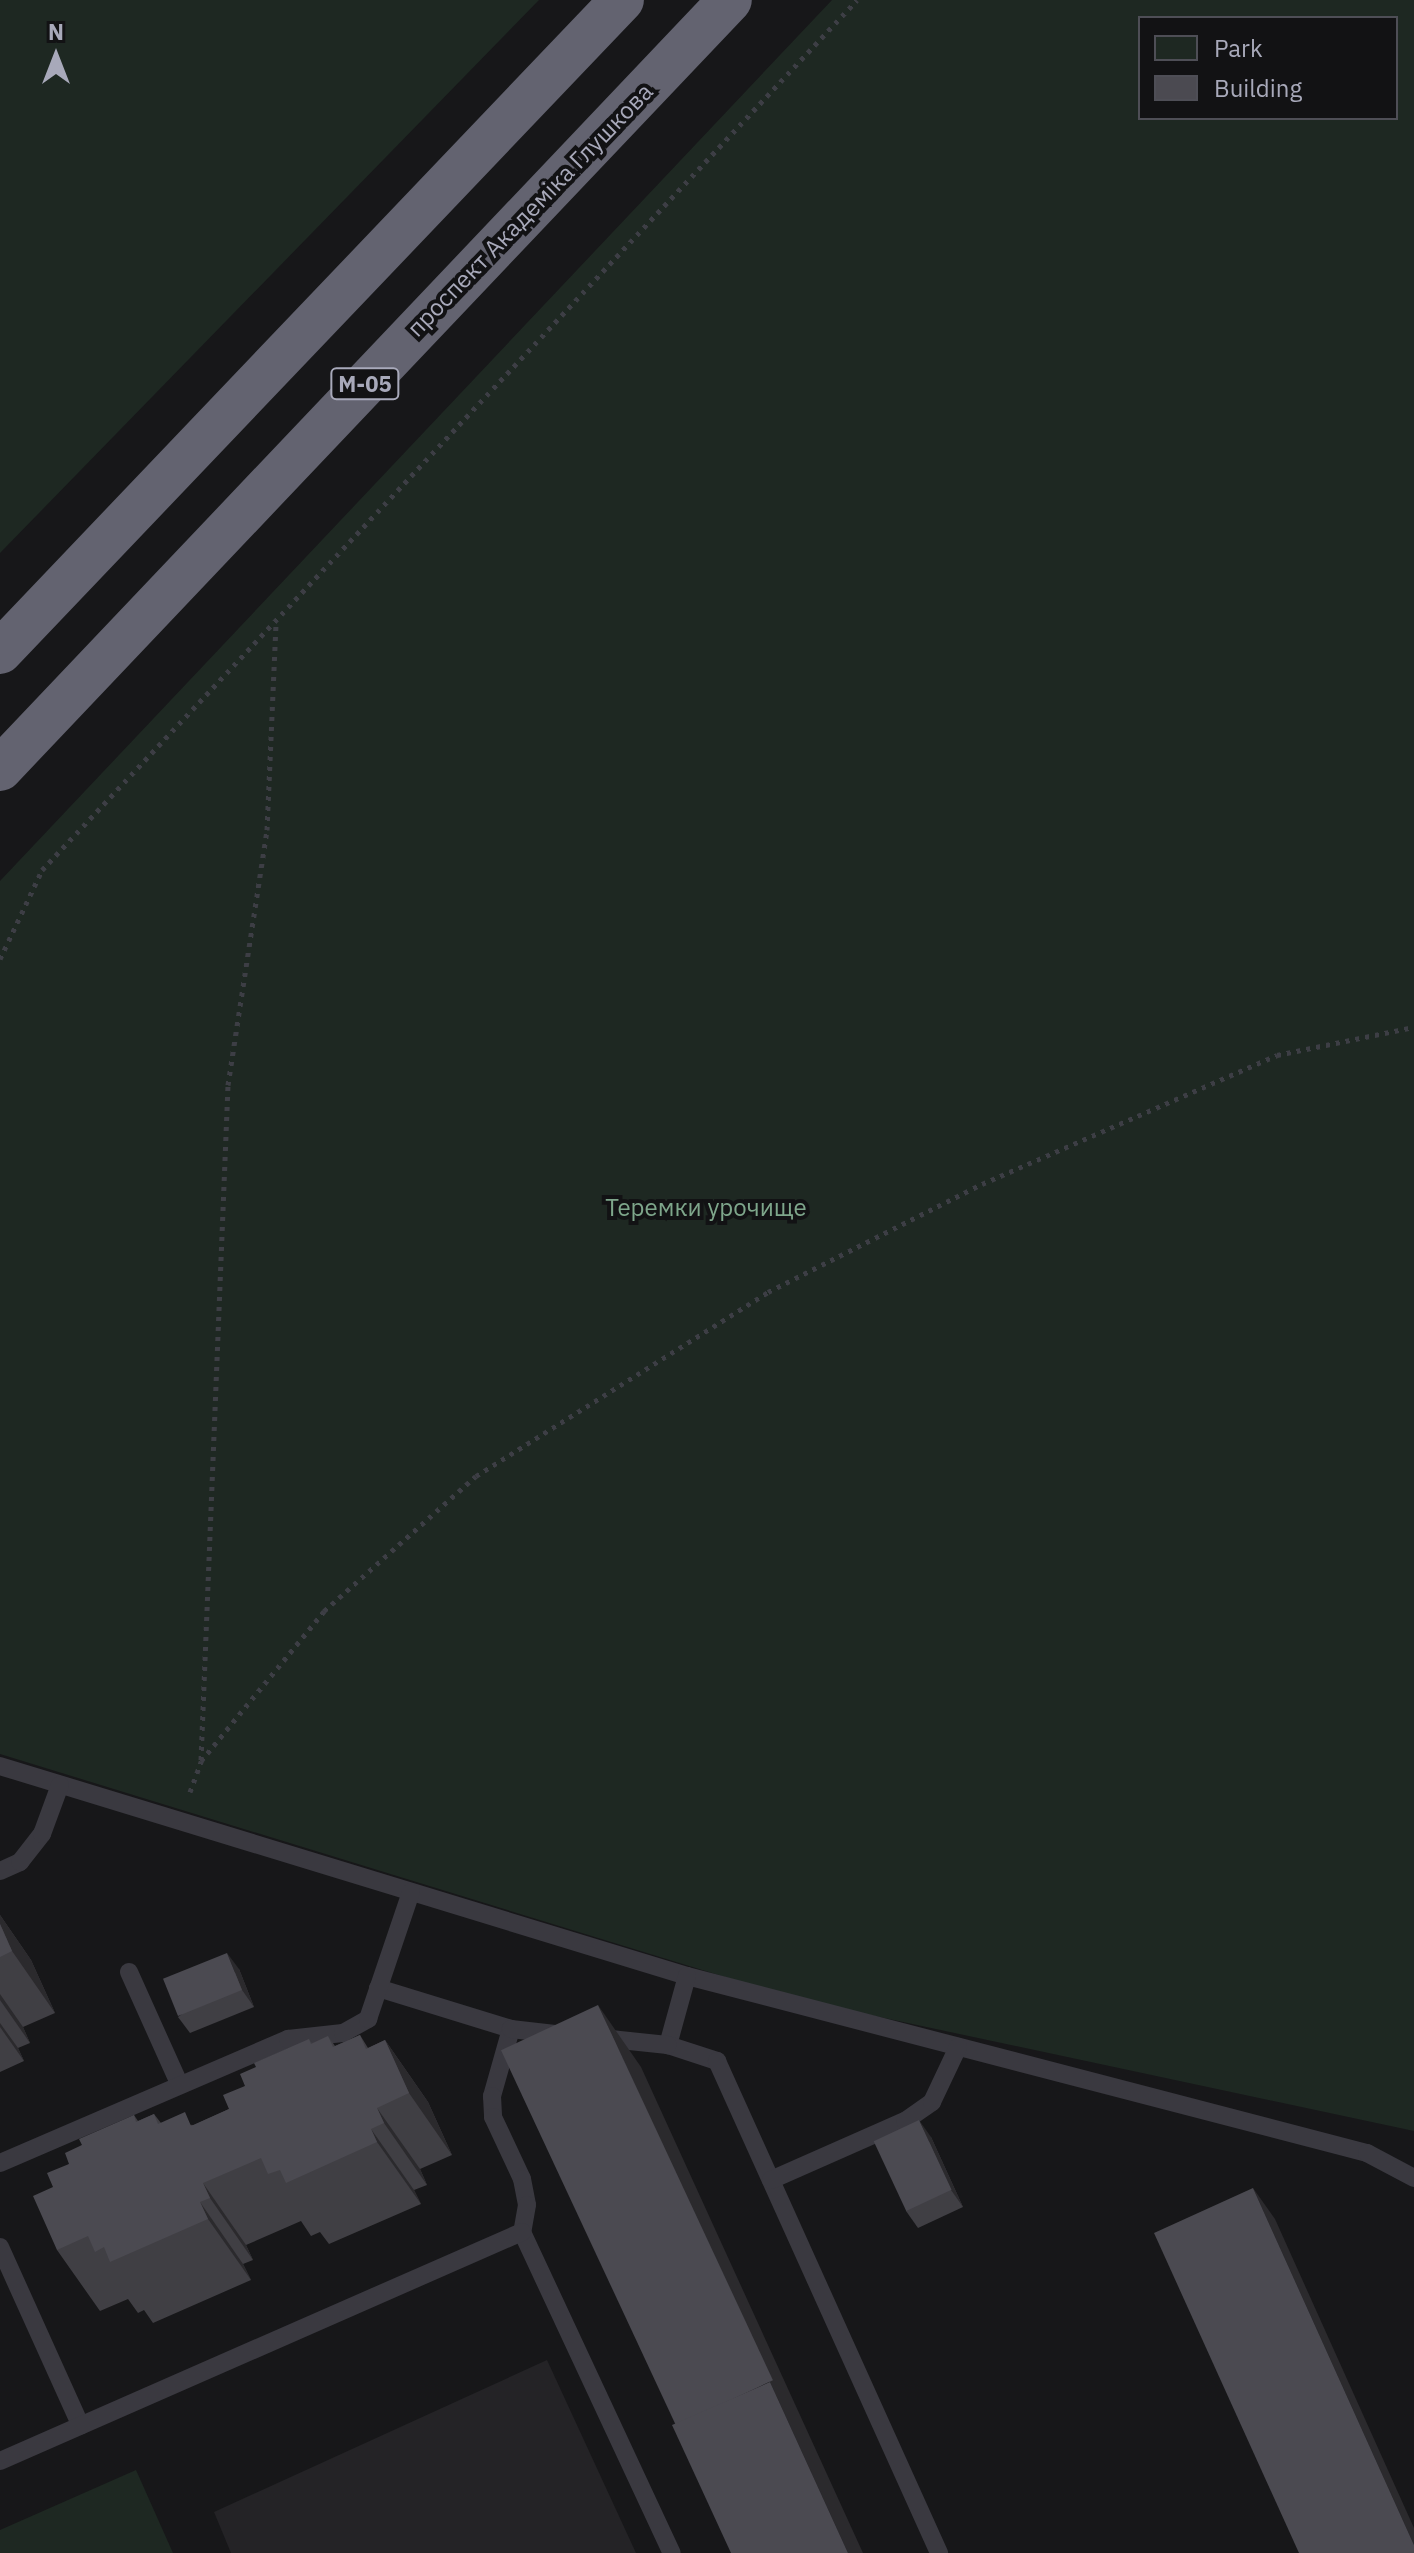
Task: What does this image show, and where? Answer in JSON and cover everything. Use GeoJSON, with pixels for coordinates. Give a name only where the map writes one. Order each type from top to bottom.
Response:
{"type":"FeatureCollection","features":[{"type":"Feature","properties":{"kind":"highway"},"geometry":{"type":"LineString","coordinates":[[0,652],[622,0]]}},
{"type":"Feature","properties":{"kind":"highway","name":"проспект Академіка Глушкова"},"geometry":{"type":"LineString","coordinates":[[0,769],[730,0]]}},
{"type":"Feature","properties":{"kind":"lane"},"geometry":{"type":"LineString","coordinates":[[0,1766],[687,1976],[1367,2153],[1414,2178]]}},
{"type":"Feature","properties":{"kind":"lane"},"geometry":{"type":"LineString","coordinates":[[0,1871],[20,1862],[42,1834],[60,1785]]}},
{"type":"Feature","properties":{"kind":"lane"},"geometry":{"type":"LineString","coordinates":[[0,2163],[179,2083],[288,2039],[343,2033],[368,2019],[411,1892]]}},
{"type":"Feature","properties":{"kind":"lane"},"geometry":{"type":"LineString","coordinates":[[129,1972],[179,2083]]}},
{"type":"Feature","properties":{"kind":"lane"},"geometry":{"type":"LineString","coordinates":[[668,2045],[687,1976]]}},
{"type":"Feature","properties":{"kind":"lane"},"geometry":{"type":"LineString","coordinates":[[378,1988],[511,2029],[668,2045],[717,2061],[939,2553]]}},
{"type":"Feature","properties":{"kind":"lane"},"geometry":{"type":"LineString","coordinates":[[511,2029],[492,2096],[493,2117],[522,2179],[527,2205],[522,2232],[672,2553]]}},
{"type":"Feature","properties":{"kind":"lane"},"geometry":{"type":"LineString","coordinates":[[771,2180],[905,2121],[932,2102],[958,2047]]}},
{"type":"Feature","properties":{"kind":"lane"},"geometry":{"type":"LineString","coordinates":[[0,2461],[522,2232]]}},
{"type":"Feature","properties":{"kind":"lane"},"geometry":{"type":"LineString","coordinates":[[0,2247],[81,2426]]}},
{"type":"Feature","properties":{"kind":"path"},"geometry":{"type":"LineString","coordinates":[[0,959],[42,870],[857,0]]}},
{"type":"Feature","properties":{"kind":"path"},"geometry":{"type":"LineString","coordinates":[[181,1820],[201,1761],[228,1085],[267,830],[277,621]]}},
{"type":"Feature","properties":{"kind":"path"},"geometry":{"type":"LineString","coordinates":[[201,1761],[324,1611],[476,1476],[768,1292],[982,1184],[1277,1055],[1414,1027]]}},
{"type":"Feature","properties":{"kind":"shaded area"},"geometry":{"type":"Polygon","coordinates":[[[547,2360],[636,2553],[231,2553],[214,2512],[547,2360]]]}},
{"type":"Feature","properties":{"kind":"green space"},"geometry":{"type":"Polygon","coordinates":[[[0,0],[539,0],[0,553],[0,0]]]}},
{"type":"Feature","properties":{"kind":"green space","name":"Теремки урочище"},"geometry":{"type":"Polygon","coordinates":[[[832,0],[1414,0],[1414,2131],[800,2000],[0,1754],[0,881],[832,0]]]}},
{"type":"Feature","properties":{"kind":"green space"},"geometry":{"type":"Polygon","coordinates":[[[136,2470],[173,2553],[0,2553],[0,2530],[136,2470]]]}},
{"type":"Feature","properties":{"kind":"building"},"geometry":{"type":"Polygon","coordinates":[[[0,1924],[12,1951],[0,1957],[0,1924]]]}},
{"type":"Feature","properties":{"kind":"building"},"geometry":{"type":"Polygon","coordinates":[[[227,1953],[242,1990],[178,2016],[163,1979],[227,1953]]]}},
{"type":"Feature","properties":{"kind":"building"},"geometry":{"type":"Polygon","coordinates":[[[598,2005],[773,2380],[676,2425],[501,2050],[598,2005]]]}},
{"type":"Feature","properties":{"kind":"building"},"geometry":{"type":"Polygon","coordinates":[[[360,2035],[366,2049],[385,2040],[409,2093],[377,2108],[384,2123],[371,2129],[377,2142],[286,2183],[280,2170],[268,2174],[261,2158],[203,2183],[210,2198],[200,2202],[208,2219],[110,2262],[104,2247],[95,2252],[88,2236],[57,2250],[33,2196],[53,2187],[47,2173],[69,2164],[65,2153],[82,2145],[79,2139],[134,2115],[136,2122],[154,2114],[158,2124],[185,2112],[191,2126],[229,2109],[223,2095],[245,2086],[240,2074],[256,2067],[254,2063],[309,2039],[311,2044],[328,2036],[333,2047],[360,2035]]]}},
{"type":"Feature","properties":{"kind":"building"},"geometry":{"type":"Polygon","coordinates":[[[919,2120],[952,2190],[906,2211],[874,2141],[919,2120]]]}},
{"type":"Feature","properties":{"kind":"building"},"geometry":{"type":"Polygon","coordinates":[[[1253,2188],[1414,2545],[1414,2553],[1299,2553],[1154,2233],[1253,2188]]]}},
{"type":"Feature","properties":{"kind":"building"},"geometry":{"type":"Polygon","coordinates":[[[770,2382],[848,2553],[731,2553],[672,2425],[770,2382]]]}}]}
